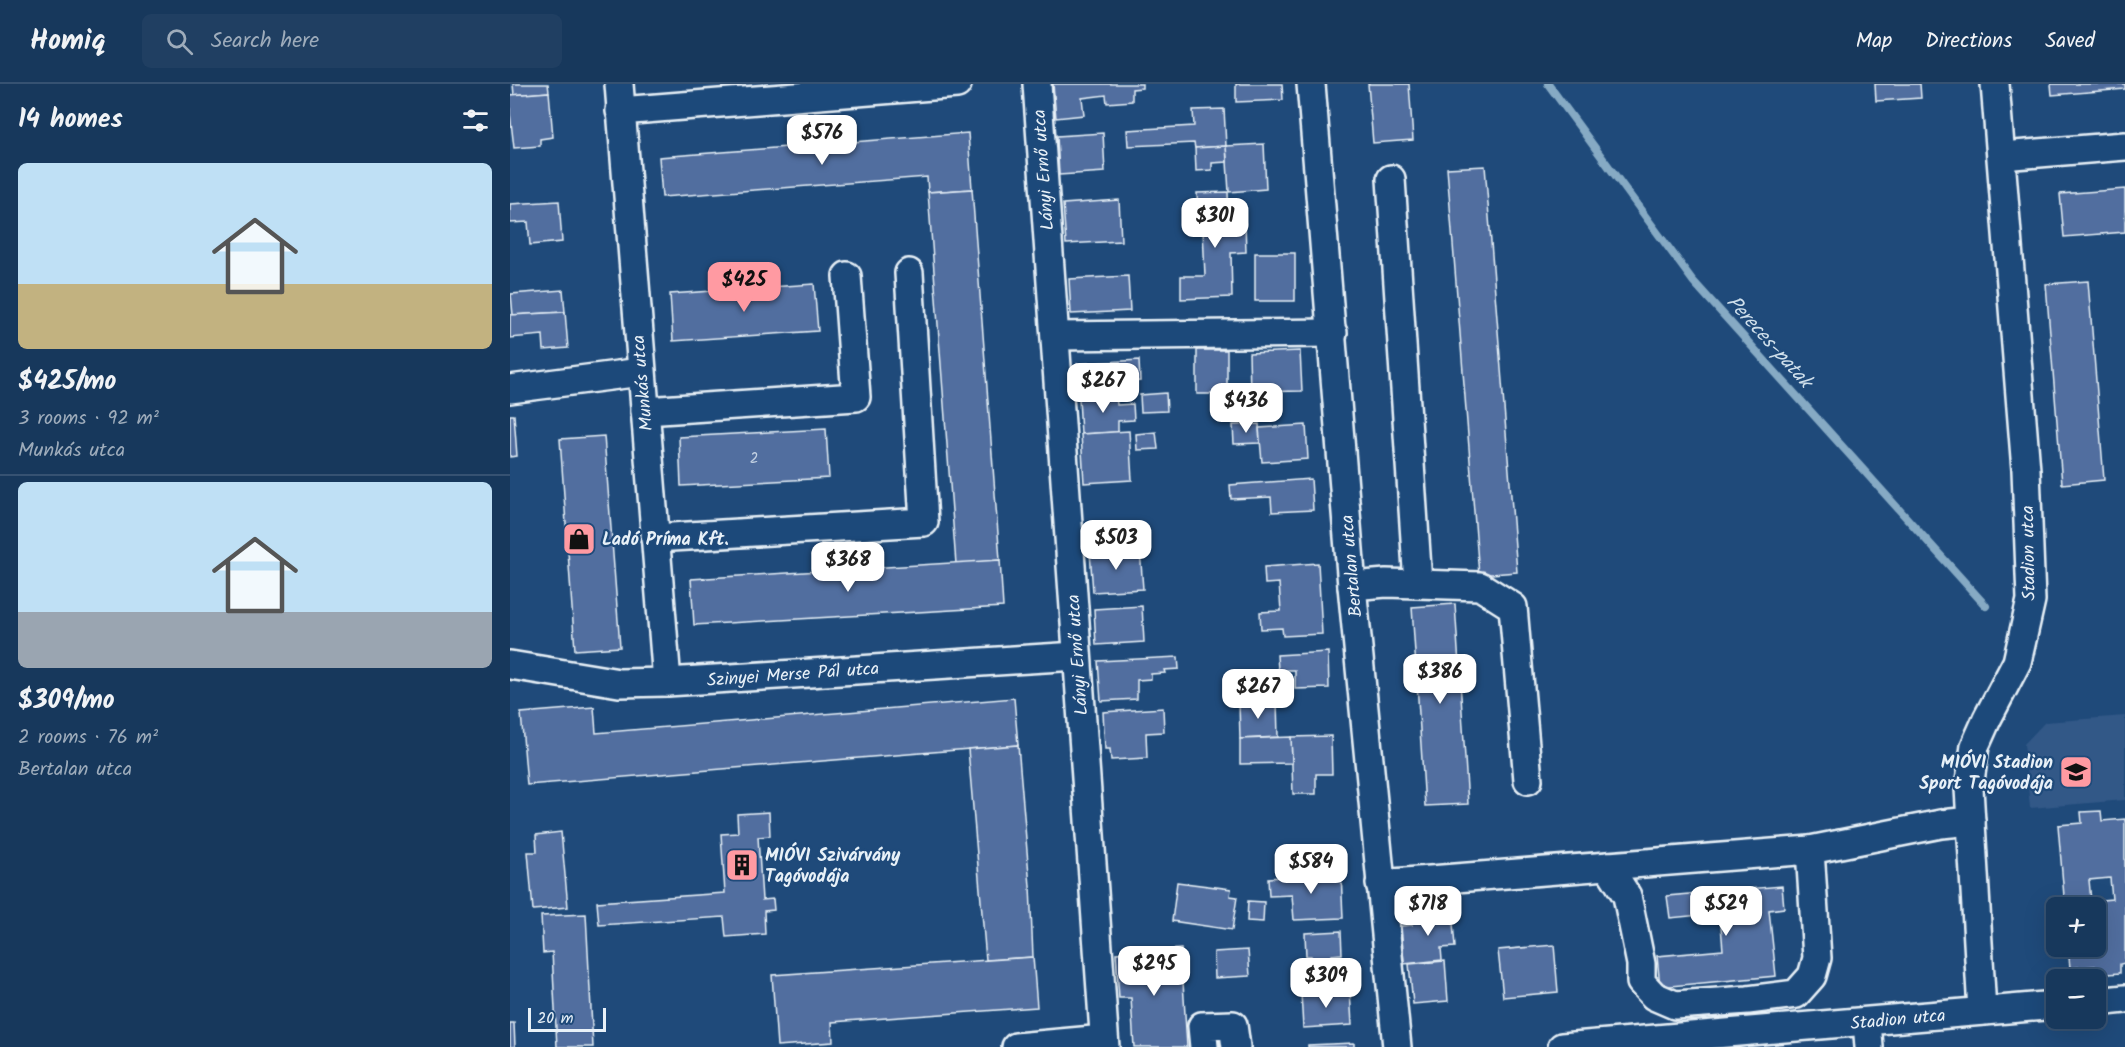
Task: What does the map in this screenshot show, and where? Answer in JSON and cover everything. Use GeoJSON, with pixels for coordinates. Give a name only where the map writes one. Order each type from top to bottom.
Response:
{"type":"FeatureCollection","features":[{"type":"Feature","properties":{"kind":"street","name":"Munkás utca"},"geometry":{"type":"LineString","coordinates":[[619,84],[667,682]]}},
{"type":"Feature","properties":{"kind":"street"},"geometry":{"type":"LineString","coordinates":[[620,111],[957,84]]}},
{"type":"Feature","properties":{"kind":"street","name":"Lányi Ernő utca"},"geometry":{"type":"LineString","coordinates":[[1037,84],[1105,1043]]}},
{"type":"Feature","properties":{"kind":"street","name":"Bertalan utca"},"geometry":{"type":"LineString","coordinates":[[1311,84],[1352,586],[1396,1047]]}},
{"type":"Feature","properties":{"kind":"street","name":"Stadion utca"},"geometry":{"type":"LineString","coordinates":[[1982,1011],[1969,788],[1975,746],[2016,662],[2031,600],[2026,470],[1995,84]]}},
{"type":"Feature","properties":{"kind":"street"},"geometry":{"type":"LineString","coordinates":[[2002,156],[2125,146]]}},
{"type":"Feature","properties":{"kind":"street"},"geometry":{"type":"LineString","coordinates":[[1392,179],[1418,584]]}},
{"type":"Feature","properties":{"kind":"street"},"geometry":{"type":"LineString","coordinates":[[655,538],[924,522],[909,273]]}},
{"type":"Feature","properties":{"kind":"street"},"geometry":{"type":"LineString","coordinates":[[645,411],[856,397],[847,276]]}},
{"type":"Feature","properties":{"kind":"street"},"geometry":{"type":"LineString","coordinates":[[1055,336],[1333,333]]}},
{"type":"Feature","properties":{"kind":"street"},"geometry":{"type":"LineString","coordinates":[[510,389],[641,372]]}},
{"type":"Feature","properties":{"kind":"street"},"geometry":{"type":"LineString","coordinates":[[1352,586],[1386,583],[1480,586],[1513,607],[1528,780]]}},
{"type":"Feature","properties":{"kind":"street","name":"Szinyei Merse Pál utca"},"geometry":{"type":"LineString","coordinates":[[510,665],[619,683],[667,682],[1077,656]]}},
{"type":"Feature","properties":{"kind":"street"},"geometry":{"type":"LineString","coordinates":[[1380,884],[1810,850],[1941,824],[1971,821]]}},
{"type":"Feature","properties":{"kind":"street"},"geometry":{"type":"LineString","coordinates":[[1608,866],[1628,896],[1641,964],[1641,982],[1654,996],[1675,1005],[1748,1000],[1796,994],[1812,976],[1817,958],[1810,850]]}},
{"type":"Feature","properties":{"kind":"street"},"geometry":{"type":"LineString","coordinates":[[2106,1001],[2125,999]]}},
{"type":"Feature","properties":{"kind":"street","name":"Stadion utca"},"geometry":{"type":"LineString","coordinates":[[1563,1047],[1868,1034],[1982,1011],[2046,1006]]}},
{"type":"Feature","properties":{"kind":"street"},"geometry":{"type":"LineString","coordinates":[[1204,1047],[1202,1026],[1233,1025],[1236,1047]]}},
{"type":"Feature","properties":{"kind":"street"},"geometry":{"type":"LineString","coordinates":[[1016,1047],[1105,1043]]}},
{"type":"Feature","properties":{"kind":"shaded area","name":"MIÓVI Stadion Sport Tagóvodája"},"geometry":{"type":"Polygon","coordinates":[[[2125,716],[2125,800],[2030,808],[2024,744],[2045,722],[2125,716]]]}},
{"type":"Feature","properties":{"kind":"building"},"geometry":{"type":"Polygon","coordinates":[[[513,84],[548,84],[549,92],[514,95],[513,84]]]}},
{"type":"Feature","properties":{"kind":"building"},"geometry":{"type":"Polygon","coordinates":[[[1053,84],[1142,84],[1142,88],[1132,89],[1132,101],[1107,103],[1106,95],[1082,98],[1084,115],[1056,118],[1053,84]]]}},
{"type":"Feature","properties":{"kind":"building"},"geometry":{"type":"Polygon","coordinates":[[[1236,84],[1282,84],[1283,100],[1236,102],[1236,84]]]}},
{"type":"Feature","properties":{"kind":"building"},"geometry":{"type":"Polygon","coordinates":[[[1368,84],[1409,84],[1413,140],[1373,143],[1368,84]]]}},
{"type":"Feature","properties":{"kind":"building"},"geometry":{"type":"Polygon","coordinates":[[[1875,84],[1920,84],[1921,98],[1876,101],[1875,84]]]}},
{"type":"Feature","properties":{"kind":"building"},"geometry":{"type":"Polygon","coordinates":[[[2051,84],[2125,84],[2125,89],[2052,95],[2051,84]]]}},
{"type":"Feature","properties":{"kind":"building"},"geometry":{"type":"Polygon","coordinates":[[[549,92],[553,137],[540,139],[540,146],[514,148],[510,95],[549,92]]]}},
{"type":"Feature","properties":{"kind":"building"},"geometry":{"type":"Polygon","coordinates":[[[1224,109],[1226,146],[1195,148],[1194,143],[1128,146],[1127,130],[1194,126],[1193,110],[1224,109]]]}},
{"type":"Feature","properties":{"kind":"building"},"geometry":{"type":"Polygon","coordinates":[[[968,133],[972,189],[928,192],[927,177],[662,197],[659,157],[968,133]]]}},
{"type":"Feature","properties":{"kind":"building"},"geometry":{"type":"Polygon","coordinates":[[[1103,133],[1105,172],[1059,175],[1057,136],[1103,133]]]}},
{"type":"Feature","properties":{"kind":"building"},"geometry":{"type":"Polygon","coordinates":[[[1264,144],[1266,189],[1229,192],[1226,146],[1264,144]]]}},
{"type":"Feature","properties":{"kind":"building"},"geometry":{"type":"Polygon","coordinates":[[[1226,146],[1227,162],[1212,163],[1212,170],[1196,171],[1195,148],[1226,146]]]}},
{"type":"Feature","properties":{"kind":"building"},"geometry":{"type":"Polygon","coordinates":[[[1485,166],[1517,572],[1479,575],[1447,168],[1485,166]]]}},
{"type":"Feature","properties":{"kind":"building"},"geometry":{"type":"Polygon","coordinates":[[[972,189],[1000,560],[956,564],[928,192],[972,189]]]}},
{"type":"Feature","properties":{"kind":"building"},"geometry":{"type":"Polygon","coordinates":[[[2125,189],[2125,232],[2064,237],[2060,194],[2125,189]]]}},
{"type":"Feature","properties":{"kind":"building"},"geometry":{"type":"Polygon","coordinates":[[[1228,192],[1229,223],[1245,223],[1246,252],[1231,253],[1232,297],[1181,299],[1181,276],[1205,276],[1203,230],[1199,230],[1197,193],[1228,192]]]}},
{"type":"Feature","properties":{"kind":"building"},"geometry":{"type":"Polygon","coordinates":[[[1119,200],[1121,241],[1066,244],[1063,204],[1119,200]]]}},
{"type":"Feature","properties":{"kind":"building"},"geometry":{"type":"Polygon","coordinates":[[[559,201],[562,242],[530,245],[528,222],[510,223],[510,204],[559,201]]]}},
{"type":"Feature","properties":{"kind":"building"},"geometry":{"type":"Polygon","coordinates":[[[1255,253],[1295,253],[1295,301],[1255,301],[1255,253]]]}},
{"type":"Feature","properties":{"kind":"building"},"geometry":{"type":"Polygon","coordinates":[[[1128,276],[1130,311],[1071,314],[1069,279],[1128,276]]]}},
{"type":"Feature","properties":{"kind":"building"},"geometry":{"type":"Polygon","coordinates":[[[2088,281],[2104,480],[2062,484],[2046,284],[2088,281]]]}},
{"type":"Feature","properties":{"kind":"building"},"geometry":{"type":"Polygon","coordinates":[[[814,284],[818,331],[673,341],[670,294],[814,284]]]}},
{"type":"Feature","properties":{"kind":"building"},"geometry":{"type":"Polygon","coordinates":[[[563,290],[565,312],[513,315],[511,294],[563,290]]]}},
{"type":"Feature","properties":{"kind":"building"},"geometry":{"type":"Polygon","coordinates":[[[565,312],[568,348],[544,350],[543,335],[510,338],[510,315],[565,312]]]}},
{"type":"Feature","properties":{"kind":"building"},"geometry":{"type":"Polygon","coordinates":[[[1197,350],[1227,350],[1227,394],[1197,394],[1197,350]]]}},
{"type":"Feature","properties":{"kind":"building"},"geometry":{"type":"Polygon","coordinates":[[[1300,351],[1302,391],[1250,392],[1249,353],[1300,351]]]}},
{"type":"Feature","properties":{"kind":"building"},"geometry":{"type":"Polygon","coordinates":[[[1139,360],[1140,381],[1116,383],[1117,395],[1079,398],[1077,364],[1139,360]]]}},
{"type":"Feature","properties":{"kind":"building"},"geometry":{"type":"Polygon","coordinates":[[[1166,393],[1167,411],[1141,412],[1140,395],[1166,393]]]}},
{"type":"Feature","properties":{"kind":"building"},"geometry":{"type":"Polygon","coordinates":[[[1116,395],[1117,405],[1133,404],[1134,420],[1118,421],[1118,432],[1081,434],[1079,398],[1116,395]]]}},
{"type":"Feature","properties":{"kind":"building"},"geometry":{"type":"Polygon","coordinates":[[[510,415],[514,415],[517,456],[510,457],[510,415]]]}},
{"type":"Feature","properties":{"kind":"building"},"geometry":{"type":"Polygon","coordinates":[[[1259,424],[1260,443],[1234,444],[1233,425],[1259,424]]]}},
{"type":"Feature","properties":{"kind":"building"},"geometry":{"type":"Polygon","coordinates":[[[1306,425],[1308,459],[1262,462],[1259,428],[1306,425]]]}},
{"type":"Feature","properties":{"kind":"building"},"geometry":{"type":"Polygon","coordinates":[[[826,429],[829,478],[681,486],[679,437],[826,429]]]}},
{"type":"Feature","properties":{"kind":"building"},"geometry":{"type":"Polygon","coordinates":[[[1129,431],[1132,480],[1084,483],[1081,434],[1129,431]]]}},
{"type":"Feature","properties":{"kind":"building"},"geometry":{"type":"Polygon","coordinates":[[[1156,432],[1158,449],[1137,450],[1136,434],[1156,432]]]}},
{"type":"Feature","properties":{"kind":"building"},"geometry":{"type":"Polygon","coordinates":[[[604,436],[620,647],[575,650],[560,439],[604,436]]]}},
{"type":"Feature","properties":{"kind":"building"},"geometry":{"type":"Polygon","coordinates":[[[1311,479],[1313,510],[1272,512],[1271,497],[1231,499],[1230,485],[1311,479]]]}},
{"type":"Feature","properties":{"kind":"building"},"geometry":{"type":"Polygon","coordinates":[[[1140,550],[1143,589],[1093,592],[1090,552],[1140,550]]]}},
{"type":"Feature","properties":{"kind":"building"},"geometry":{"type":"Polygon","coordinates":[[[1000,560],[1003,607],[694,625],[691,579],[1000,560]]]}},
{"type":"Feature","properties":{"kind":"building"},"geometry":{"type":"Polygon","coordinates":[[[1318,563],[1322,634],[1283,636],[1282,628],[1261,629],[1260,612],[1281,611],[1279,583],[1265,584],[1264,567],[1318,563]]]}},
{"type":"Feature","properties":{"kind":"building"},"geometry":{"type":"Polygon","coordinates":[[[1455,604],[1468,804],[1425,806],[1412,607],[1455,604]]]}},
{"type":"Feature","properties":{"kind":"building"},"geometry":{"type":"Polygon","coordinates":[[[1142,606],[1144,642],[1096,645],[1094,609],[1142,606]]]}},
{"type":"Feature","properties":{"kind":"building"},"geometry":{"type":"Polygon","coordinates":[[[1328,652],[1329,688],[1295,689],[1295,670],[1278,670],[1277,655],[1328,652]]]}},
{"type":"Feature","properties":{"kind":"building"},"geometry":{"type":"Polygon","coordinates":[[[1178,657],[1179,669],[1164,670],[1165,673],[1151,674],[1151,679],[1137,680],[1137,699],[1101,701],[1098,661],[1178,657]]]}},
{"type":"Feature","properties":{"kind":"building"},"geometry":{"type":"Polygon","coordinates":[[[1014,698],[1018,745],[527,785],[521,713],[594,707],[596,733],[1014,698]]]}},
{"type":"Feature","properties":{"kind":"building"},"geometry":{"type":"Polygon","coordinates":[[[1277,701],[1278,737],[1240,739],[1239,702],[1277,701]]]}},
{"type":"Feature","properties":{"kind":"building"},"geometry":{"type":"Polygon","coordinates":[[[1163,708],[1164,732],[1146,733],[1147,758],[1111,760],[1110,749],[1105,749],[1103,712],[1163,708]]]}},
{"type":"Feature","properties":{"kind":"building"},"geometry":{"type":"Polygon","coordinates":[[[1331,736],[1332,774],[1316,774],[1316,794],[1293,794],[1291,737],[1331,736]]]}},
{"type":"Feature","properties":{"kind":"building"},"geometry":{"type":"Polygon","coordinates":[[[1291,737],[1292,763],[1240,764],[1240,739],[1291,737]]]}},
{"type":"Feature","properties":{"kind":"building"},"geometry":{"type":"Polygon","coordinates":[[[1018,745],[1030,886],[1033,957],[986,960],[968,749],[1018,745]]]}},
{"type":"Feature","properties":{"kind":"building"},"geometry":{"type":"Polygon","coordinates":[[[2101,811],[2102,821],[2125,819],[2125,963],[2120,964],[2120,973],[2106,974],[2106,969],[2095,969],[2095,966],[2070,968],[2069,957],[2106,957],[2106,900],[2112,899],[2110,878],[2089,880],[2091,897],[2064,897],[2058,825],[2082,823],[2081,812],[2101,811]]]}},
{"type":"Feature","properties":{"kind":"building","name":"MIÓVI Szivárvány Tagóvodája"},"geometry":{"type":"Polygon","coordinates":[[[769,812],[770,836],[758,837],[762,900],[773,899],[774,910],[764,911],[765,934],[726,937],[724,917],[599,925],[597,902],[725,893],[721,834],[738,833],[737,814],[769,812]]]}},
{"type":"Feature","properties":{"kind":"building"},"geometry":{"type":"Polygon","coordinates":[[[561,832],[568,907],[533,910],[528,852],[537,852],[536,835],[561,832]]]}},
{"type":"Feature","properties":{"kind":"building"},"geometry":{"type":"Polygon","coordinates":[[[1341,873],[1343,918],[1294,920],[1292,895],[1269,896],[1268,878],[1341,873]]]}},
{"type":"Feature","properties":{"kind":"building"},"geometry":{"type":"Polygon","coordinates":[[[1177,882],[1231,889],[1230,896],[1237,897],[1232,930],[1172,921],[1177,882]]]}},
{"type":"Feature","properties":{"kind":"building"},"geometry":{"type":"Polygon","coordinates":[[[1443,882],[1446,909],[1415,912],[1413,885],[1443,882]]]}},
{"type":"Feature","properties":{"kind":"building"},"geometry":{"type":"Polygon","coordinates":[[[1782,886],[1784,908],[1769,910],[1776,976],[1660,987],[1657,956],[1723,950],[1720,913],[1670,918],[1667,896],[1782,886]]]}},
{"type":"Feature","properties":{"kind":"building"},"geometry":{"type":"Polygon","coordinates":[[[1248,901],[1264,902],[1263,922],[1247,921],[1248,901]]]}},
{"type":"Feature","properties":{"kind":"building"},"geometry":{"type":"Polygon","coordinates":[[[1452,911],[1455,947],[1441,948],[1442,960],[1404,964],[1401,926],[1412,925],[1411,915],[1452,911]]]}},
{"type":"Feature","properties":{"kind":"building"},"geometry":{"type":"Polygon","coordinates":[[[586,914],[593,1047],[557,1047],[552,952],[543,953],[541,916],[586,914]]]}},
{"type":"Feature","properties":{"kind":"building"},"geometry":{"type":"Polygon","coordinates":[[[1341,931],[1342,954],[1332,955],[1333,970],[1312,971],[1311,956],[1306,956],[1305,933],[1341,931]]]}},
{"type":"Feature","properties":{"kind":"building"},"geometry":{"type":"Polygon","coordinates":[[[1554,945],[1558,992],[1503,997],[1498,950],[1554,945]]]}},
{"type":"Feature","properties":{"kind":"building"},"geometry":{"type":"Polygon","coordinates":[[[1181,949],[1187,1047],[1134,1047],[1131,998],[1119,998],[1116,953],[1181,949]]]}},
{"type":"Feature","properties":{"kind":"building"},"geometry":{"type":"Polygon","coordinates":[[[1248,950],[1250,976],[1215,978],[1214,952],[1248,950]]]}},
{"type":"Feature","properties":{"kind":"building"},"geometry":{"type":"Polygon","coordinates":[[[1033,957],[1037,1007],[832,1022],[833,1042],[777,1046],[772,975],[1033,957]]]}},
{"type":"Feature","properties":{"kind":"building"},"geometry":{"type":"Polygon","coordinates":[[[1445,961],[1448,1001],[1413,1004],[1409,964],[1445,961]]]}},
{"type":"Feature","properties":{"kind":"building"},"geometry":{"type":"Polygon","coordinates":[[[1350,990],[1352,1025],[1303,1028],[1301,993],[1350,990]]]}},
{"type":"Feature","properties":{"kind":"building"},"geometry":{"type":"Polygon","coordinates":[[[510,1023],[514,1023],[515,1047],[510,1047],[510,1023]]]}},
{"type":"Feature","properties":{"kind":"building"},"geometry":{"type":"Polygon","coordinates":[[[1354,1043],[1354,1047],[1308,1047],[1308,1045],[1354,1043]]]}},
{"type":"Feature","properties":{"kind":"waterway","name":"Pereces-patak"},"geometry":{"type":"LineString","coordinates":[[1548,84],[1693,281],[1986,606]]}},
{"type":"Feature","properties":{"kind":"place","name":"Ladó Príma Kft."},"geometry":{"type":"Point","coordinates":[579,539]}},
{"type":"Feature","properties":{"kind":"place","name":"MIÓVI Stadion Sport Tagóvodája"},"geometry":{"type":"Point","coordinates":[2076,772]}},
{"type":"Feature","properties":{"kind":"place","name":"MIÓVI Szivárvány Tagóvodája"},"geometry":{"type":"Point","coordinates":[742,865]}}]}
